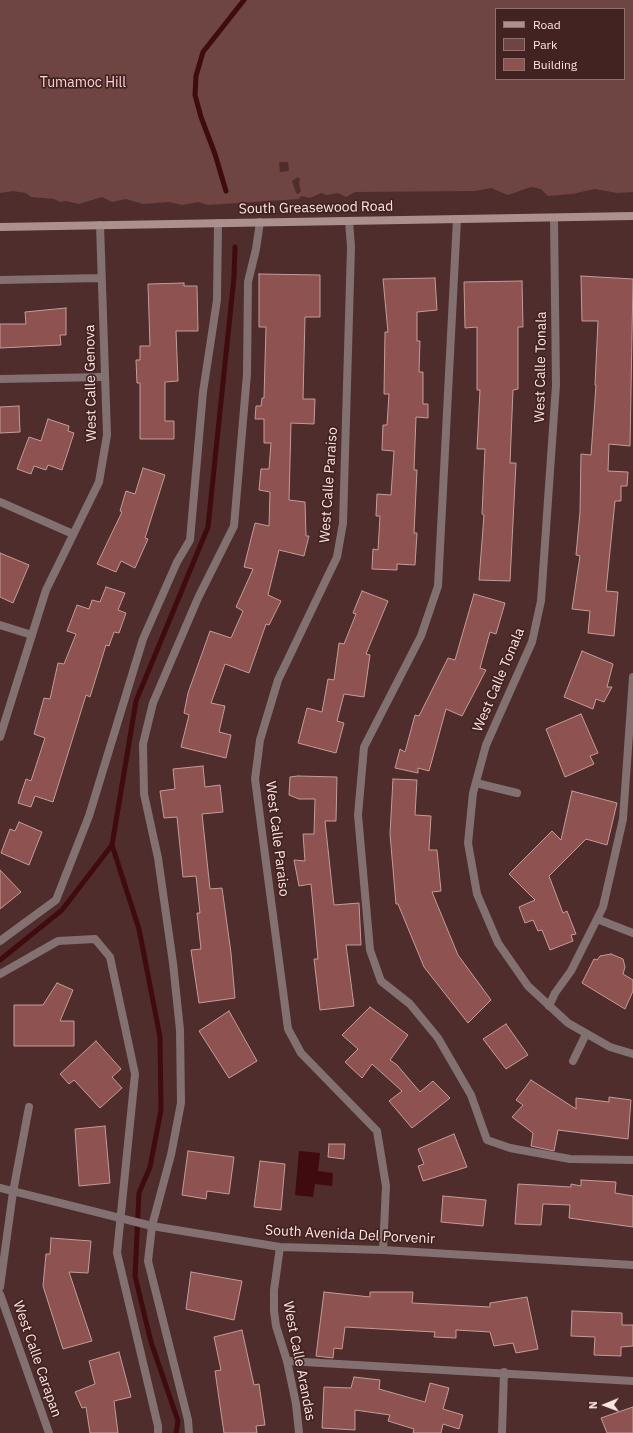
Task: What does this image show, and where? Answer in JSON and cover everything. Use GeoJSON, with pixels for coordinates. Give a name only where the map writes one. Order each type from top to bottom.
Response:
{"type":"FeatureCollection","features":[{"type":"Feature","properties":{"kind":"main road","name":"South Greasewood Road"},"geometry":{"type":"LineString","coordinates":[[0,226],[633,216]]}},
{"type":"Feature","properties":{"kind":"street","name":"West Calle Tonala"},"geometry":{"type":"LineString","coordinates":[[554,218],[556,385],[541,601],[532,642],[486,745],[476,783],[468,843],[477,894],[498,943],[528,986],[568,1023],[610,1047],[633,1054]]}},
{"type":"Feature","properties":{"kind":"street"},"geometry":{"type":"LineString","coordinates":[[458,219],[438,586],[421,636],[364,747],[358,815],[370,950],[382,981],[410,1004],[438,1038],[471,1095],[487,1140],[510,1148],[570,1159],[633,1160]]}},
{"type":"Feature","properties":{"kind":"street","name":"West Calle Paraiso"},"geometry":{"type":"LineString","coordinates":[[349,221],[351,246],[342,530],[337,557],[278,680],[260,740],[255,779],[288,1028],[301,1053],[377,1131],[386,1186],[383,1250]]}},
{"type":"Feature","properties":{"kind":"street"},"geometry":{"type":"LineString","coordinates":[[189,1433],[188,1420],[148,1262],[152,1226],[171,1155],[181,1103],[180,1030],[173,963],[158,858],[144,794],[143,744],[153,703],[198,598],[234,526],[247,374],[248,282],[256,249],[260,222]]}},
{"type":"Feature","properties":{"kind":"street"},"geometry":{"type":"LineString","coordinates":[[0,941],[56,900],[89,816],[143,639],[177,562],[190,540],[203,392],[218,300],[218,223]]}},
{"type":"Feature","properties":{"kind":"street","name":"West Calle Genova"},"geometry":{"type":"LineString","coordinates":[[0,737],[46,590],[99,482],[107,435],[100,225]]}},
{"type":"Feature","properties":{"kind":"street"},"geometry":{"type":"LineString","coordinates":[[0,280],[101,278]]}},
{"type":"Feature","properties":{"kind":"street"},"geometry":{"type":"LineString","coordinates":[[0,379],[105,377]]}},
{"type":"Feature","properties":{"kind":"street"},"geometry":{"type":"LineString","coordinates":[[0,502],[73,534]]}},
{"type":"Feature","properties":{"kind":"street"},"geometry":{"type":"LineString","coordinates":[[0,625],[32,635]]}},
{"type":"Feature","properties":{"kind":"street"},"geometry":{"type":"LineString","coordinates":[[549,1006],[555,993],[570,971],[603,906],[623,819],[633,677]]}},
{"type":"Feature","properties":{"kind":"street"},"geometry":{"type":"LineString","coordinates":[[476,783],[517,793]]}},
{"type":"Feature","properties":{"kind":"street"},"geometry":{"type":"LineString","coordinates":[[597,919],[633,933]]}},
{"type":"Feature","properties":{"kind":"street"},"geometry":{"type":"LineString","coordinates":[[0,974],[58,941],[95,939],[110,957],[135,1074],[117,1254],[158,1426],[158,1433]]}},
{"type":"Feature","properties":{"kind":"street"},"geometry":{"type":"LineString","coordinates":[[573,1061],[586,1034]]}},
{"type":"Feature","properties":{"kind":"street"},"geometry":{"type":"LineString","coordinates":[[13,1192],[29,1107]]}},
{"type":"Feature","properties":{"kind":"street","name":"South Avenida Del Porvenir"},"geometry":{"type":"LineString","coordinates":[[0,1188],[152,1226],[280,1247],[383,1250],[633,1265]]}},
{"type":"Feature","properties":{"kind":"street","name":"West Calle Carapan"},"geometry":{"type":"LineString","coordinates":[[0,1287],[13,1192]]}},
{"type":"Feature","properties":{"kind":"street","name":"West Calle Arandas"},"geometry":{"type":"LineString","coordinates":[[280,1247],[274,1290],[274,1311],[276,1326],[287,1361],[296,1404],[299,1433]]}},
{"type":"Feature","properties":{"kind":"street","name":"West Calle Carapan"},"geometry":{"type":"LineString","coordinates":[[0,1294],[49,1433]]}},
{"type":"Feature","properties":{"kind":"street"},"geometry":{"type":"LineString","coordinates":[[287,1361],[504,1372],[633,1381]]}},
{"type":"Feature","properties":{"kind":"street"},"geometry":{"type":"LineString","coordinates":[[502,1433],[504,1372]]}},
{"type":"Feature","properties":{"kind":"green space","name":"Tumamoc Hill"},"geometry":{"type":"Polygon","coordinates":[[[0,0],[633,0],[633,192],[617,193],[595,189],[572,194],[548,196],[541,189],[531,187],[508,195],[491,188],[475,191],[355,192],[346,197],[338,193],[327,195],[321,193],[310,198],[301,196],[299,199],[208,205],[198,202],[182,205],[169,202],[143,204],[126,199],[112,202],[102,197],[79,204],[66,201],[60,202],[54,199],[31,197],[26,193],[13,191],[0,193],[0,0]],[[279,162],[280,172],[289,171],[288,162],[279,162]],[[298,177],[292,181],[296,193],[298,194],[301,191],[299,184],[300,179],[298,177]]]}},
{"type":"Feature","properties":{"kind":"shaded area"},"geometry":{"type":"Polygon","coordinates":[[[299,1151],[320,1153],[318,1171],[333,1173],[332,1186],[315,1184],[313,1197],[295,1195],[299,1151]]]}},
{"type":"Feature","properties":{"kind":"building"},"geometry":{"type":"Polygon","coordinates":[[[259,274],[320,275],[320,317],[305,317],[303,399],[315,399],[314,424],[291,423],[289,500],[305,502],[306,536],[309,536],[304,556],[279,550],[268,595],[281,601],[269,625],[266,624],[249,673],[225,664],[211,703],[225,706],[219,732],[231,735],[226,758],[181,747],[189,715],[184,713],[188,693],[210,631],[231,638],[243,611],[236,607],[253,569],[244,567],[255,523],[269,526],[270,492],[259,490],[261,469],[269,469],[271,443],[264,443],[264,419],[255,419],[256,406],[261,406],[262,398],[264,398],[266,327],[259,327],[259,274]]]}},
{"type":"Feature","properties":{"kind":"building"},"geometry":{"type":"Polygon","coordinates":[[[581,276],[633,279],[630,446],[609,444],[608,471],[628,472],[627,486],[621,486],[621,501],[615,501],[606,591],[618,592],[614,636],[588,633],[590,611],[572,609],[580,556],[576,555],[580,512],[581,454],[591,455],[596,385],[598,321],[582,321],[581,276]]]}},
{"type":"Feature","properties":{"kind":"building"},"geometry":{"type":"Polygon","coordinates":[[[435,278],[437,310],[417,312],[417,341],[420,341],[419,372],[423,372],[423,404],[428,404],[428,418],[416,417],[414,470],[417,470],[414,533],[417,533],[415,565],[397,564],[397,570],[372,569],[373,549],[378,550],[380,516],[376,516],[377,494],[391,495],[394,451],[382,450],[383,425],[387,425],[389,394],[384,394],[385,332],[388,332],[383,279],[435,278]]]}},
{"type":"Feature","properties":{"kind":"building"},"geometry":{"type":"Polygon","coordinates":[[[522,281],[523,327],[518,327],[518,389],[513,390],[510,463],[516,463],[510,581],[479,580],[484,515],[482,514],[485,449],[477,449],[480,390],[477,390],[477,327],[465,328],[464,282],[522,281]]]}},
{"type":"Feature","properties":{"kind":"building"},"geometry":{"type":"Polygon","coordinates":[[[184,283],[184,286],[197,286],[198,331],[176,331],[178,381],[165,382],[165,421],[174,421],[174,439],[140,439],[140,383],[137,383],[136,360],[140,360],[140,346],[150,346],[148,284],[184,283]]]}},
{"type":"Feature","properties":{"kind":"building"},"geometry":{"type":"Polygon","coordinates":[[[66,308],[66,335],[60,335],[61,345],[0,348],[0,324],[26,324],[25,312],[66,308]]]}},
{"type":"Feature","properties":{"kind":"building"},"geometry":{"type":"Polygon","coordinates":[[[19,406],[20,432],[0,433],[0,407],[19,406]]]}},
{"type":"Feature","properties":{"kind":"building"},"geometry":{"type":"Polygon","coordinates":[[[48,419],[69,426],[68,431],[74,433],[62,470],[48,465],[46,470],[34,466],[31,474],[17,469],[29,437],[41,441],[48,419]]]}},
{"type":"Feature","properties":{"kind":"building"},"geometry":{"type":"Polygon","coordinates":[[[143,468],[165,475],[145,538],[148,539],[135,568],[121,561],[116,572],[97,564],[122,512],[120,511],[126,491],[135,494],[143,468]]]}},
{"type":"Feature","properties":{"kind":"building"},"geometry":{"type":"Polygon","coordinates":[[[0,553],[29,565],[13,603],[0,597],[0,553]]]}},
{"type":"Feature","properties":{"kind":"building"},"geometry":{"type":"Polygon","coordinates":[[[106,587],[125,593],[118,610],[126,613],[119,633],[114,632],[109,646],[106,645],[90,697],[86,695],[53,802],[35,796],[31,807],[18,803],[26,779],[31,781],[45,738],[34,734],[44,698],[50,699],[58,663],[64,664],[76,634],[67,631],[77,605],[89,609],[92,600],[100,602],[106,587]]]}},
{"type":"Feature","properties":{"kind":"building"},"geometry":{"type":"Polygon","coordinates":[[[362,591],[388,601],[366,654],[370,655],[364,697],[344,694],[337,721],[344,723],[336,753],[298,743],[307,708],[322,712],[328,679],[334,680],[339,643],[344,644],[356,614],[353,613],[362,591]]]}},
{"type":"Feature","properties":{"kind":"building"},"geometry":{"type":"Polygon","coordinates":[[[474,594],[505,603],[496,634],[490,632],[480,668],[486,670],[462,716],[446,709],[429,771],[418,768],[418,773],[395,768],[400,749],[405,752],[415,715],[419,716],[448,658],[455,660],[474,594]]]}},
{"type":"Feature","properties":{"kind":"building"},"geometry":{"type":"Polygon","coordinates":[[[582,651],[613,664],[607,687],[612,687],[604,702],[596,699],[593,709],[564,697],[582,651]]]}},
{"type":"Feature","properties":{"kind":"building"},"geometry":{"type":"Polygon","coordinates":[[[581,714],[598,753],[590,756],[594,764],[565,777],[546,729],[581,714]]]}},
{"type":"Feature","properties":{"kind":"building"},"geometry":{"type":"Polygon","coordinates":[[[203,766],[205,787],[220,785],[223,812],[202,814],[210,889],[222,888],[231,953],[235,998],[199,1003],[191,950],[201,949],[197,913],[200,913],[196,876],[183,877],[177,817],[164,818],[160,791],[175,789],[173,769],[203,766]]]}},
{"type":"Feature","properties":{"kind":"building"},"geometry":{"type":"Polygon","coordinates":[[[290,777],[337,777],[336,821],[325,821],[334,905],[359,903],[361,945],[346,945],[354,1006],[320,1010],[314,959],[318,959],[311,884],[299,886],[294,860],[305,861],[303,834],[314,834],[315,799],[299,799],[289,795],[290,777]]]}},
{"type":"Feature","properties":{"kind":"building"},"geometry":{"type":"Polygon","coordinates":[[[393,779],[417,780],[415,815],[431,816],[429,850],[437,850],[441,891],[432,892],[458,955],[491,1000],[468,1023],[424,967],[398,904],[396,904],[390,834],[393,779]]]}},
{"type":"Feature","properties":{"kind":"building"},"geometry":{"type":"Polygon","coordinates":[[[572,791],[617,803],[607,845],[586,839],[549,876],[563,913],[567,911],[576,934],[571,935],[573,941],[550,950],[542,930],[538,931],[533,920],[525,923],[519,907],[535,900],[509,874],[552,831],[561,840],[572,791]]]}},
{"type":"Feature","properties":{"kind":"building"},"geometry":{"type":"Polygon","coordinates":[[[19,822],[42,832],[29,865],[1,853],[10,829],[15,831],[19,822]]]}},
{"type":"Feature","properties":{"kind":"building"},"geometry":{"type":"Polygon","coordinates":[[[0,870],[21,892],[0,909],[0,870]]]}},
{"type":"Feature","properties":{"kind":"building"},"geometry":{"type":"Polygon","coordinates":[[[611,954],[623,959],[625,967],[623,974],[633,980],[633,991],[625,1009],[582,983],[594,959],[597,960],[600,956],[611,954]]]}},
{"type":"Feature","properties":{"kind":"building"},"geometry":{"type":"Polygon","coordinates":[[[57,983],[73,990],[60,1021],[74,1021],[74,1046],[14,1046],[14,1005],[43,1005],[57,983]]]}},
{"type":"Feature","properties":{"kind":"building"},"geometry":{"type":"Polygon","coordinates":[[[370,1007],[408,1035],[390,1060],[397,1065],[420,1092],[433,1081],[450,1098],[412,1128],[389,1101],[402,1091],[372,1064],[362,1078],[345,1062],[358,1049],[342,1035],[370,1007]]]}},
{"type":"Feature","properties":{"kind":"building"},"geometry":{"type":"Polygon","coordinates":[[[229,1011],[257,1061],[229,1078],[199,1031],[229,1011]]]}},
{"type":"Feature","properties":{"kind":"building"},"geometry":{"type":"Polygon","coordinates":[[[506,1024],[528,1055],[506,1069],[483,1039],[506,1024]]]}},
{"type":"Feature","properties":{"kind":"building"},"geometry":{"type":"Polygon","coordinates":[[[96,1041],[121,1069],[112,1077],[122,1088],[100,1108],[74,1080],[69,1084],[60,1074],[96,1041]]]}},
{"type":"Feature","properties":{"kind":"building"},"geometry":{"type":"Polygon","coordinates":[[[531,1080],[576,1109],[576,1098],[609,1102],[609,1097],[631,1100],[628,1139],[558,1130],[554,1151],[531,1146],[533,1133],[512,1117],[523,1105],[516,1100],[531,1080]]]}},
{"type":"Feature","properties":{"kind":"building"},"geometry":{"type":"Polygon","coordinates":[[[105,1126],[110,1183],[79,1186],[75,1129],[105,1126]]]}},
{"type":"Feature","properties":{"kind":"building"},"geometry":{"type":"Polygon","coordinates":[[[454,1134],[467,1167],[423,1181],[418,1166],[424,1164],[418,1149],[454,1134]]]}},
{"type":"Feature","properties":{"kind":"building"},"geometry":{"type":"Polygon","coordinates":[[[329,1144],[345,1144],[344,1159],[328,1157],[329,1144]]]}},
{"type":"Feature","properties":{"kind":"building"},"geometry":{"type":"Polygon","coordinates":[[[188,1151],[234,1157],[229,1194],[207,1191],[206,1199],[182,1195],[188,1151]]]}},
{"type":"Feature","properties":{"kind":"building"},"geometry":{"type":"Polygon","coordinates":[[[260,1161],[285,1164],[281,1210],[254,1207],[260,1161]]]}},
{"type":"Feature","properties":{"kind":"building"},"geometry":{"type":"Polygon","coordinates":[[[581,1180],[616,1182],[615,1193],[633,1196],[633,1227],[569,1218],[570,1205],[543,1204],[541,1225],[515,1224],[518,1184],[571,1187],[571,1184],[581,1186],[581,1180]]]}},
{"type":"Feature","properties":{"kind":"building"},"geometry":{"type":"Polygon","coordinates":[[[443,1196],[486,1200],[483,1226],[441,1222],[443,1196]]]}},
{"type":"Feature","properties":{"kind":"building"},"geometry":{"type":"Polygon","coordinates":[[[51,1238],[91,1241],[88,1273],[69,1272],[92,1341],[63,1349],[43,1286],[46,1254],[50,1254],[51,1238]]]}},
{"type":"Feature","properties":{"kind":"building"},"geometry":{"type":"Polygon","coordinates":[[[191,1272],[242,1281],[234,1320],[186,1309],[191,1272]]]}},
{"type":"Feature","properties":{"kind":"building"},"geometry":{"type":"Polygon","coordinates":[[[324,1292],[370,1297],[370,1292],[413,1292],[412,1303],[490,1307],[490,1303],[527,1297],[538,1349],[516,1353],[513,1343],[494,1346],[490,1332],[456,1330],[456,1338],[434,1337],[435,1332],[345,1327],[342,1349],[334,1348],[333,1358],[316,1356],[324,1292]]]}},
{"type":"Feature","properties":{"kind":"building"},"geometry":{"type":"Polygon","coordinates":[[[572,1311],[622,1313],[622,1325],[633,1325],[633,1346],[621,1347],[621,1356],[594,1355],[595,1337],[571,1336],[572,1311]]]}},
{"type":"Feature","properties":{"kind":"building"},"geometry":{"type":"Polygon","coordinates":[[[242,1330],[254,1385],[259,1384],[265,1425],[256,1426],[257,1433],[224,1433],[215,1371],[221,1370],[214,1337],[242,1330]]]}},
{"type":"Feature","properties":{"kind":"building"},"geometry":{"type":"Polygon","coordinates":[[[119,1352],[131,1397],[114,1401],[118,1433],[90,1433],[86,1407],[82,1408],[75,1392],[95,1384],[89,1361],[119,1352]]]}},
{"type":"Feature","properties":{"kind":"building"},"geometry":{"type":"Polygon","coordinates":[[[354,1377],[380,1380],[379,1389],[425,1402],[430,1383],[449,1388],[443,1409],[463,1415],[459,1429],[443,1424],[441,1433],[413,1433],[414,1429],[388,1421],[390,1415],[355,1410],[355,1430],[322,1428],[324,1387],[351,1388],[354,1377]]]}},
{"type":"Feature","properties":{"kind":"building"},"geometry":{"type":"Polygon","coordinates":[[[633,1407],[633,1433],[607,1433],[601,1418],[633,1407]]]}},
{"type":"Feature","properties":{"kind":"waterway"},"geometry":{"type":"LineString","coordinates":[[226,191],[195,95],[196,76],[203,52],[244,0]]}},
{"type":"Feature","properties":{"kind":"waterway"},"geometry":{"type":"LineString","coordinates":[[176,1433],[178,1421],[151,1342],[135,1276],[139,1193],[150,1167],[161,1110],[160,1037],[139,929],[112,845],[136,701],[208,527],[234,277],[235,247]]}},
{"type":"Feature","properties":{"kind":"waterway"},"geometry":{"type":"LineString","coordinates":[[0,960],[62,910],[112,845]]}}]}
